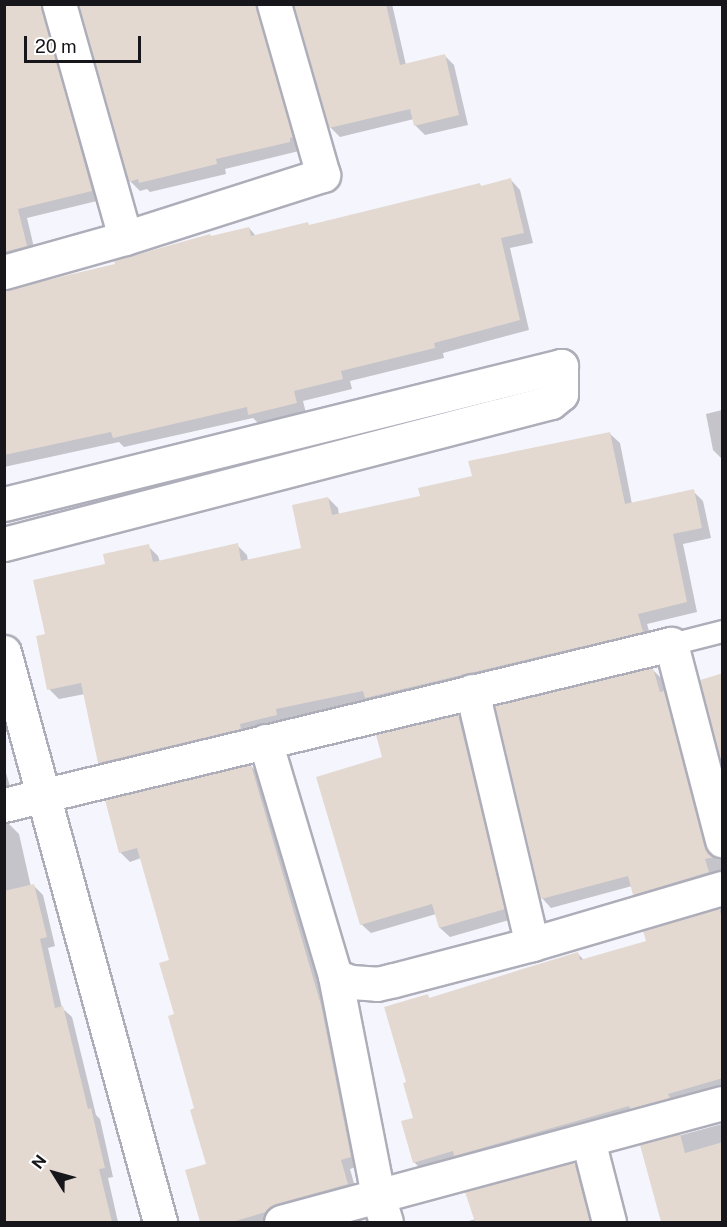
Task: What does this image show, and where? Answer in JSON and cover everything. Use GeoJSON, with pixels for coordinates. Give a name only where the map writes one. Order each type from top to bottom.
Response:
{"type":"FeatureCollection","features":[{"type":"Feature","properties":{"kind":"street"},"geometry":{"type":"LineString","coordinates":[[59,4],[125,238]]}},
{"type":"Feature","properties":{"kind":"street"},"geometry":{"type":"LineString","coordinates":[[4,272],[125,238],[323,175],[274,4]]}},
{"type":"Feature","properties":{"kind":"street"},"geometry":{"type":"LineString","coordinates":[[4,504],[561,366],[561,394],[551,402],[4,544]]}},
{"type":"Feature","properties":{"kind":"street"},"geometry":{"type":"LineString","coordinates":[[4,805],[671,644],[723,840]]}},
{"type":"Feature","properties":{"kind":"street"},"geometry":{"type":"LineString","coordinates":[[4,652],[160,1222]]}},
{"type":"Feature","properties":{"kind":"street"},"geometry":{"type":"LineString","coordinates":[[472,691],[532,944]]}},
{"type":"Feature","properties":{"kind":"street"},"geometry":{"type":"LineString","coordinates":[[265,741],[335,976],[382,1209]]}},
{"type":"Feature","properties":{"kind":"street"},"geometry":{"type":"LineString","coordinates":[[335,976],[351,982],[377,984],[532,944],[723,888]]}},
{"type":"Feature","properties":{"kind":"street"},"geometry":{"type":"LineString","coordinates":[[281,1222],[382,1209],[588,1140],[723,1103]]}},
{"type":"Feature","properties":{"kind":"street"},"geometry":{"type":"LineString","coordinates":[[588,1140],[609,1222]]}},
{"type":"Feature","properties":{"kind":"lane"},"geometry":{"type":"LineString","coordinates":[[671,644],[723,631]]}},
{"type":"Feature","properties":{"kind":"building"},"geometry":{"type":"Polygon","coordinates":[[[4,4],[41,4],[92,191],[18,209],[27,246],[4,252],[4,4]]]}},
{"type":"Feature","properties":{"kind":"building"},"geometry":{"type":"Polygon","coordinates":[[[79,4],[256,4],[293,137],[290,138],[290,142],[216,159],[217,164],[139,183],[138,179],[129,182],[79,4]]]}},
{"type":"Feature","properties":{"kind":"building"},"geometry":{"type":"Polygon","coordinates":[[[294,4],[386,4],[400,65],[445,54],[459,115],[414,126],[410,109],[329,128],[294,4]]]}},
{"type":"Feature","properties":{"kind":"building"},"geometry":{"type":"Polygon","coordinates":[[[511,178],[524,233],[501,238],[520,320],[434,343],[435,348],[341,371],[343,379],[294,391],[297,403],[248,415],[247,407],[113,438],[111,432],[4,455],[4,290],[115,264],[114,261],[210,234],[211,236],[249,227],[251,236],[308,222],[309,225],[480,183],[481,186],[511,178]]]}},
{"type":"Feature","properties":{"kind":"building"},"geometry":{"type":"Polygon","coordinates":[[[610,432],[625,504],[694,489],[702,528],[673,534],[687,602],[638,614],[643,632],[365,698],[363,691],[276,709],[277,715],[240,724],[241,729],[98,763],[81,683],[47,690],[36,636],[45,634],[33,580],[105,564],[103,554],[149,544],[153,562],[238,543],[241,561],[301,548],[292,505],[328,497],[332,515],[420,496],[418,488],[472,476],[468,461],[610,432]]]}},
{"type":"Feature","properties":{"kind":"building"},"geometry":{"type":"Polygon","coordinates":[[[653,668],[660,692],[664,691],[704,845],[708,853],[716,857],[705,859],[709,872],[633,895],[628,876],[541,899],[495,706],[653,668]]]}},
{"type":"Feature","properties":{"kind":"building"},"geometry":{"type":"Polygon","coordinates":[[[723,673],[723,767],[700,680],[723,673]]]}},
{"type":"Feature","properties":{"kind":"building"},"geometry":{"type":"Polygon","coordinates":[[[458,715],[505,909],[439,928],[432,904],[360,925],[316,777],[382,757],[376,735],[458,715]]]}},
{"type":"Feature","properties":{"kind":"building"},"geometry":{"type":"Polygon","coordinates":[[[251,765],[321,1005],[351,1157],[341,1160],[348,1184],[276,1204],[266,1212],[232,1222],[200,1222],[185,1170],[206,1164],[190,1110],[194,1108],[168,1016],[174,1014],[159,963],[169,960],[137,848],[119,853],[105,800],[251,765]]]}},
{"type":"Feature","properties":{"kind":"building"},"geometry":{"type":"Polygon","coordinates":[[[34,884],[47,937],[40,939],[55,1008],[63,1006],[88,1109],[91,1108],[105,1168],[99,1169],[112,1222],[4,1222],[4,891],[34,884]]]}},
{"type":"Feature","properties":{"kind":"building"},"geometry":{"type":"Polygon","coordinates":[[[719,908],[723,920],[723,1078],[668,1094],[670,1098],[630,1109],[629,1106],[454,1156],[453,1151],[413,1163],[401,1121],[413,1118],[403,1083],[406,1082],[384,1007],[428,994],[429,998],[578,952],[580,960],[646,941],[643,931],[719,908]]]}},
{"type":"Feature","properties":{"kind":"building"},"geometry":{"type":"Polygon","coordinates":[[[680,1134],[685,1153],[723,1142],[723,1222],[661,1222],[640,1145],[680,1134]]]}},
{"type":"Feature","properties":{"kind":"building"},"geometry":{"type":"Polygon","coordinates":[[[574,1162],[590,1222],[475,1222],[465,1192],[574,1162]]]}}]}
